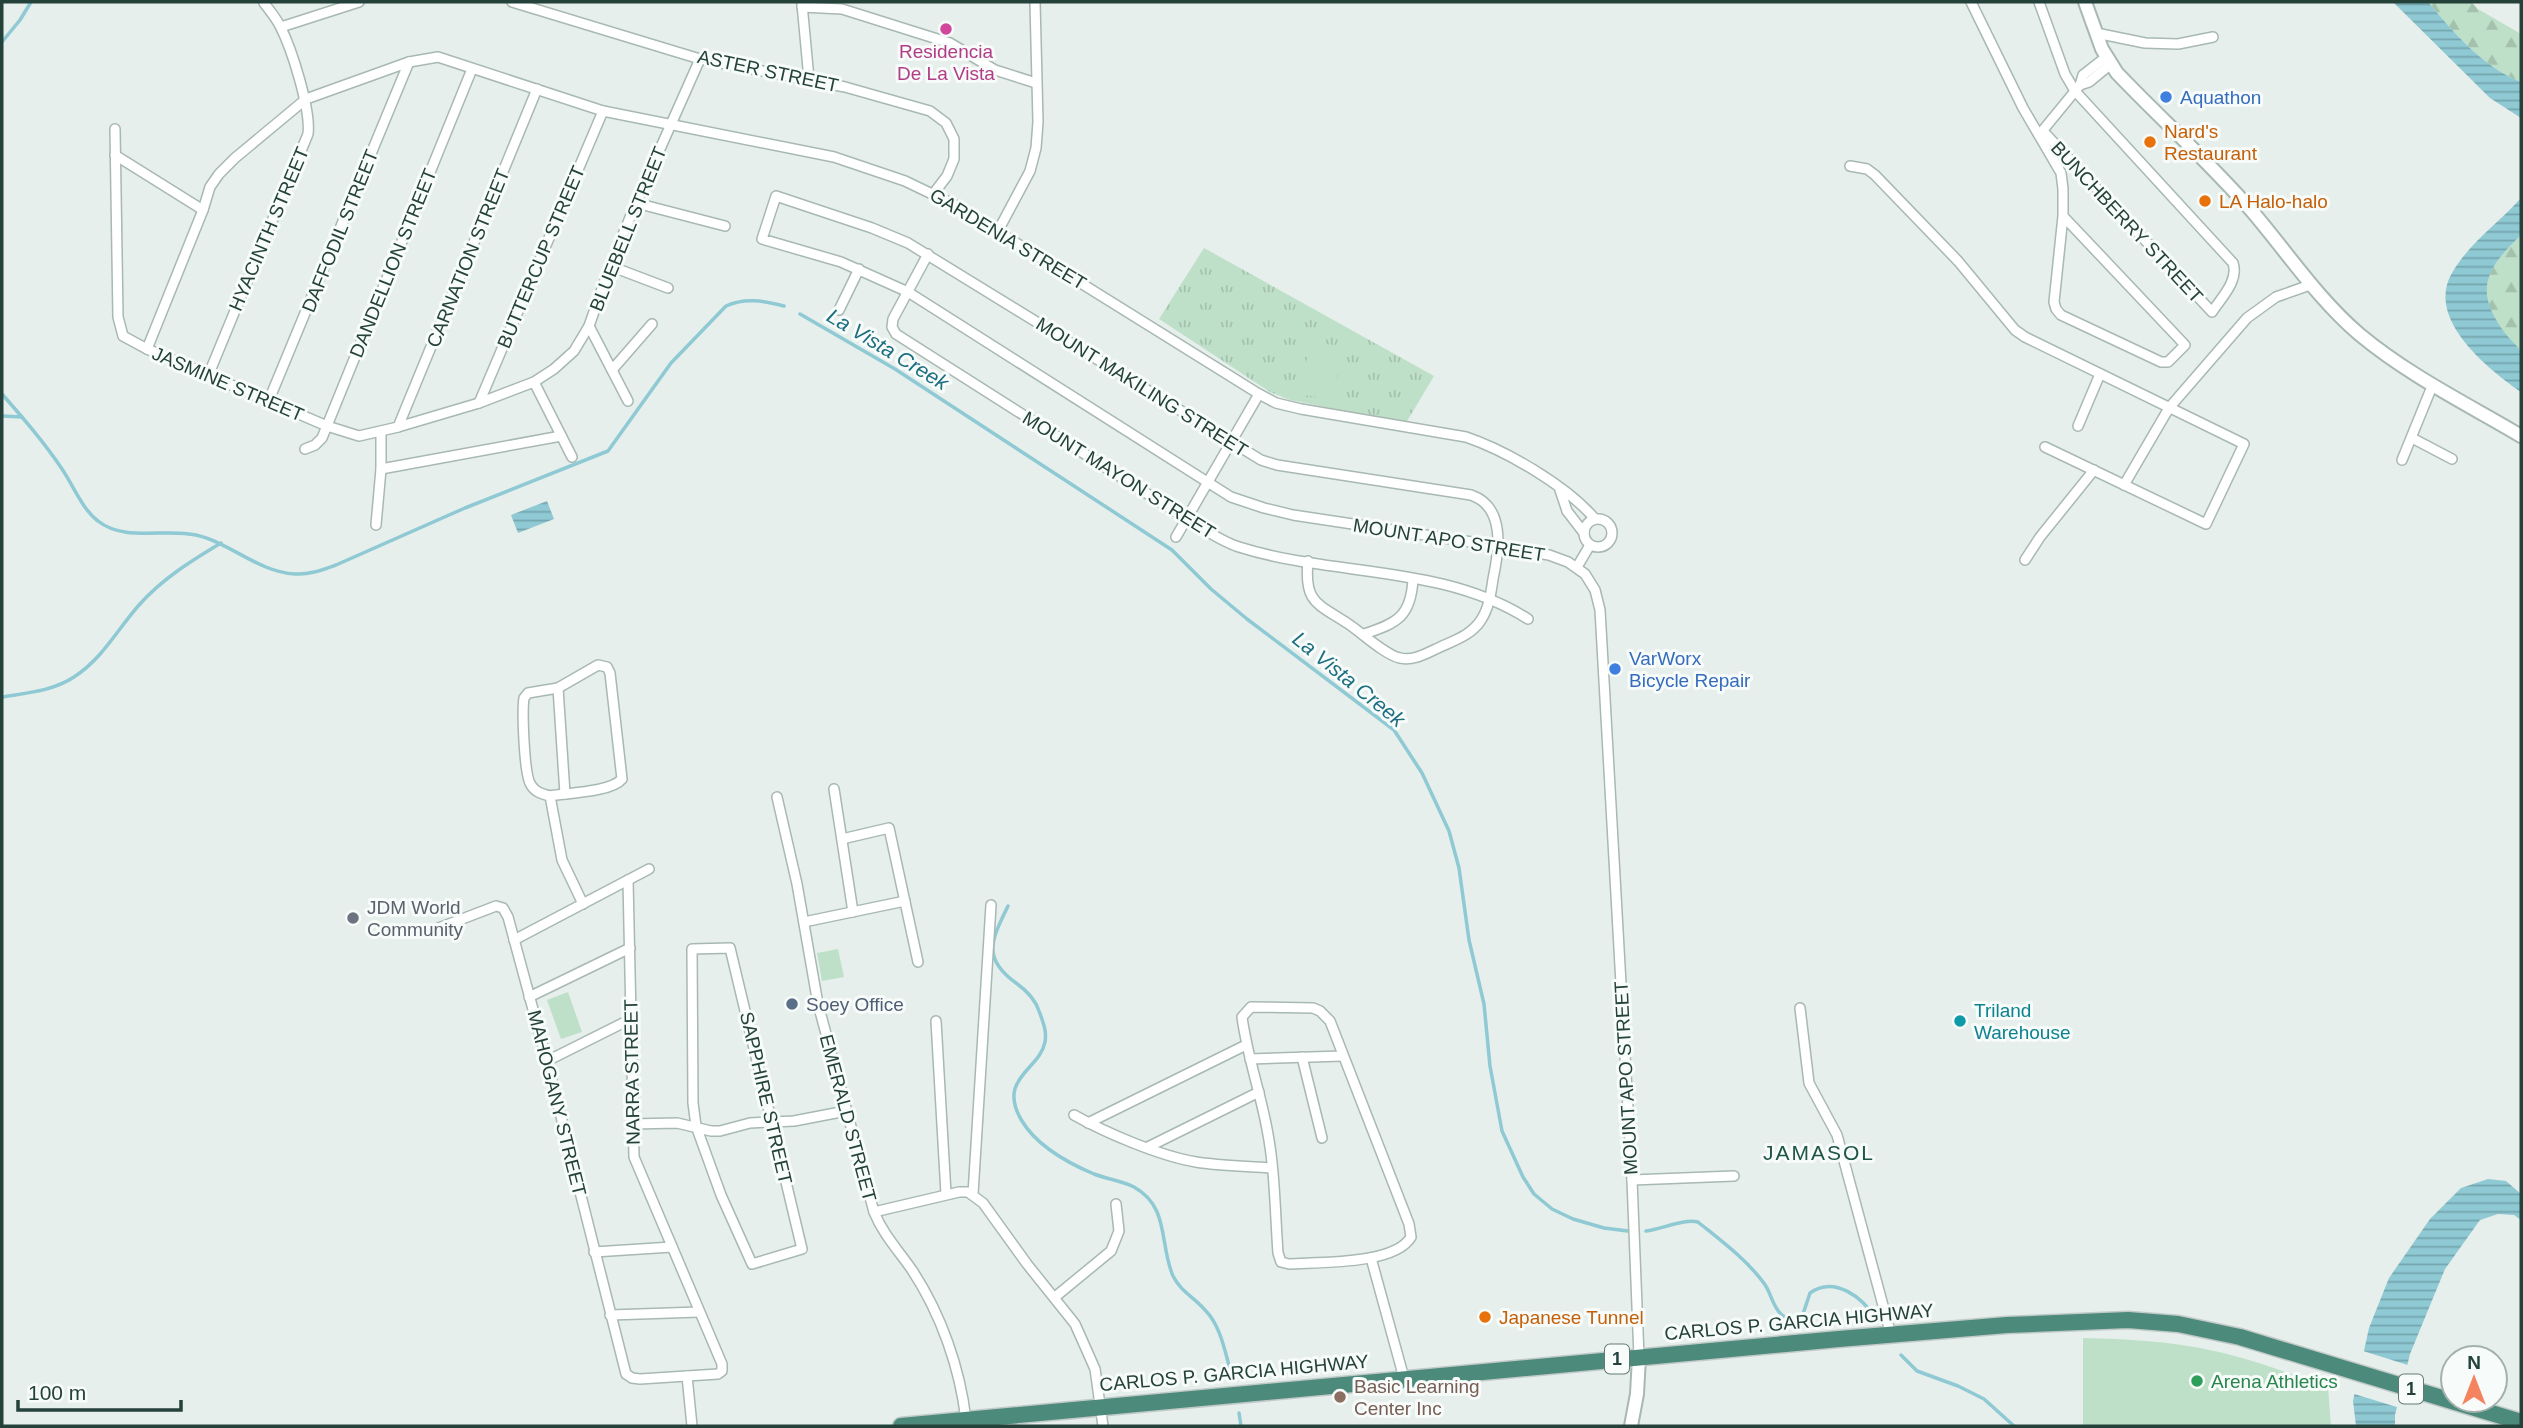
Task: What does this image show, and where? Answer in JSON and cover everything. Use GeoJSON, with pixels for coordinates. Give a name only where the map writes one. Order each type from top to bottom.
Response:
{"type":"FeatureCollection","features":[{"type":"Feature","properties":{"kind":"highway","name":"CARLOS P. GARCIA HIGHWAY"},"geometry":{"type":"LineString","coordinates":[[901,1426],[2007,1325],[2152,1320],[2206,1329],[2521,1422]]}},
{"type":"Feature","properties":{"kind":"street"},"geometry":{"type":"LineString","coordinates":[[281,27],[359,2]]}},
{"type":"Feature","properties":{"kind":"street","name":"ASTER STREET"},"geometry":{"type":"LineString","coordinates":[[512,2],[700,59],[809,79],[930,111],[946,123],[954,139],[954,159],[947,176],[934,193]]}},
{"type":"Feature","properties":{"kind":"street"},"geometry":{"type":"LineString","coordinates":[[998,231],[1030,171],[1036,148],[1038,122],[1035,2]]}},
{"type":"Feature","properties":{"kind":"street"},"geometry":{"type":"LineString","coordinates":[[1970,2],[2061,173],[2063,216],[2054,302],[2056,309],[2061,315],[2166,363],[2185,345],[2063,216]]}},
{"type":"Feature","properties":{"kind":"street"},"geometry":{"type":"LineString","coordinates":[[2039,2],[2065,74],[2077,88]]}},
{"type":"Feature","properties":{"kind":"street"},"geometry":{"type":"LineString","coordinates":[[2085,2],[2108,60],[2250,210],[2310,285],[2339,315],[2375,347],[2521,436]]}},
{"type":"Feature","properties":{"kind":"street","name":"HYACINTH STREET"},"geometry":{"type":"LineString","coordinates":[[208,376],[309,134],[306,99],[281,27],[264,3]]}},
{"type":"Feature","properties":{"kind":"street"},"geometry":{"type":"LineString","coordinates":[[809,79],[802,4],[842,9],[950,43],[995,70],[1036,83]]}},
{"type":"Feature","properties":{"kind":"street"},"geometry":{"type":"LineString","coordinates":[[2096,33],[2132,41],[2178,44],[2213,37]]}},
{"type":"Feature","properties":{"kind":"street","name":"GARDENIA STREET"},"geometry":{"type":"LineString","coordinates":[[306,99],[410,62],[439,57],[603,111],[834,157],[934,193],[1276,403],[1466,437],[1492,446],[1581,503],[1595,519]]}},
{"type":"Feature","properties":{"kind":"street","name":"BLUEBELL STREET"},"geometry":{"type":"LineString","coordinates":[[534,382],[554,369],[573,351],[589,326],[636,203],[700,59]]}},
{"type":"Feature","properties":{"kind":"street"},"geometry":{"type":"LineString","coordinates":[[2040,134],[2077,88],[2088,82],[2108,60]]}},
{"type":"Feature","properties":{"kind":"street","name":"DAFFODIL STREET"},"geometry":{"type":"LineString","coordinates":[[269,400],[410,62]]}},
{"type":"Feature","properties":{"kind":"street","name":"DANDELLION STREET"},"geometry":{"type":"LineString","coordinates":[[305,449],[319,442],[327,426],[472,69]]}},
{"type":"Feature","properties":{"kind":"street","name":"BUNCHBERRY STREET"},"geometry":{"type":"LineString","coordinates":[[2040,134],[2074,165],[2211,312],[2233,281],[2233,263],[2077,88]]}},
{"type":"Feature","properties":{"kind":"street","name":"CARNATION STREET"},"geometry":{"type":"LineString","coordinates":[[398,428],[537,89]]}},
{"type":"Feature","properties":{"kind":"street"},"geometry":{"type":"LineString","coordinates":[[147,349],[204,210],[210,187],[235,158],[306,99]]}},
{"type":"Feature","properties":{"kind":"street","name":"BUTTERCUP STREET"},"geometry":{"type":"LineString","coordinates":[[479,403],[603,111]]}},
{"type":"Feature","properties":{"kind":"street","name":"JASMINE STREET"},"geometry":{"type":"LineString","coordinates":[[115,129],[119,325],[128,341],[352,435],[398,428],[479,403],[534,382]]}},
{"type":"Feature","properties":{"kind":"street"},"geometry":{"type":"LineString","coordinates":[[115,155],[204,210]]}},
{"type":"Feature","properties":{"kind":"street"},"geometry":{"type":"LineString","coordinates":[[2061,173],[2074,165]]}},
{"type":"Feature","properties":{"kind":"street"},"geometry":{"type":"LineString","coordinates":[[1850,166],[1867,169],[1875,175],[1958,261],[2015,330],[2244,444],[2206,524],[2045,447]]}},
{"type":"Feature","properties":{"kind":"street","name":"MOUNT APO STREET"},"geometry":{"type":"LineString","coordinates":[[776,196],[762,239],[859,269],[908,292],[1231,497],[1274,510],[1549,555],[1577,567],[1592,584],[1600,610],[1632,1180],[1639,1357]]}},
{"type":"Feature","properties":{"kind":"street","name":"MOUNT MAKILING STREET"},"geometry":{"type":"LineString","coordinates":[[776,196],[872,228],[928,254],[1261,460],[1477,497],[1483,500],[1492,513],[1497,526],[1498,545]]}},
{"type":"Feature","properties":{"kind":"street"},"geometry":{"type":"LineString","coordinates":[[636,203],[725,226]]}},
{"type":"Feature","properties":{"kind":"street"},"geometry":{"type":"LineString","coordinates":[[908,292],[928,254]]}},
{"type":"Feature","properties":{"kind":"street"},"geometry":{"type":"LineString","coordinates":[[610,266],[668,288]]}},
{"type":"Feature","properties":{"kind":"street"},"geometry":{"type":"LineString","coordinates":[[839,310],[859,269]]}},
{"type":"Feature","properties":{"kind":"street"},"geometry":{"type":"LineString","coordinates":[[2124,485],[2169,408],[2247,318],[2276,297],[2310,285]]}},
{"type":"Feature","properties":{"kind":"street","name":"MOUNT MAYON STREET"},"geometry":{"type":"LineString","coordinates":[[908,292],[893,320],[892,327],[900,336],[1219,539],[1237,546],[1308,561],[1454,586],[1490,598],[1528,619]]}},
{"type":"Feature","properties":{"kind":"street"},"geometry":{"type":"LineString","coordinates":[[612,370],[652,324]]}},
{"type":"Feature","properties":{"kind":"street"},"geometry":{"type":"LineString","coordinates":[[589,326],[628,401]]}},
{"type":"Feature","properties":{"kind":"street"},"geometry":{"type":"LineString","coordinates":[[2078,426],[2100,374]]}},
{"type":"Feature","properties":{"kind":"street"},"geometry":{"type":"LineString","coordinates":[[534,382],[572,457]]}},
{"type":"Feature","properties":{"kind":"street"},"geometry":{"type":"LineString","coordinates":[[2402,460],[2433,384]]}},
{"type":"Feature","properties":{"kind":"street"},"geometry":{"type":"LineString","coordinates":[[1176,537],[1259,394]]}},
{"type":"Feature","properties":{"kind":"street"},"geometry":{"type":"LineString","coordinates":[[376,525],[381,432]]}},
{"type":"Feature","properties":{"kind":"street"},"geometry":{"type":"LineString","coordinates":[[381,470],[561,436]]}},
{"type":"Feature","properties":{"kind":"street"},"geometry":{"type":"LineString","coordinates":[[2412,438],[2452,459]]}},
{"type":"Feature","properties":{"kind":"street"},"geometry":{"type":"LineString","coordinates":[[2025,560],[2094,470]]}},
{"type":"Feature","properties":{"kind":"street","name":"GARDENIA STREET"},"geometry":{"type":"LineString","coordinates":[[1560,490],[1567,511],[1584,533]]}},
{"type":"Feature","properties":{"kind":"street"},"geometry":{"type":"LineString","coordinates":[[1595,519],[1608,523],[1612,536],[1604,546],[1590,545],[1586,540],[1584,533],[1589,523],[1595,519]]}},
{"type":"Feature","properties":{"kind":"street"},"geometry":{"type":"LineString","coordinates":[[1308,561],[1306,579],[1311,597],[1396,657],[1404,659],[1418,657],[1474,629],[1486,611],[1490,598],[1498,545]]}},
{"type":"Feature","properties":{"kind":"street"},"geometry":{"type":"LineString","coordinates":[[1577,567],[1590,545]]}},
{"type":"Feature","properties":{"kind":"street"},"geometry":{"type":"LineString","coordinates":[[1364,634],[1383,628],[1405,614],[1412,594],[1413,579]]}},
{"type":"Feature","properties":{"kind":"street"},"geometry":{"type":"LineString","coordinates":[[601,664],[607,667],[623,774],[619,783],[614,786],[565,794],[550,796],[536,791],[528,780],[523,702],[528,693],[558,688],[601,664]]}},
{"type":"Feature","properties":{"kind":"street"},"geometry":{"type":"LineString","coordinates":[[558,688],[565,794]]}},
{"type":"Feature","properties":{"kind":"street"},"geometry":{"type":"LineString","coordinates":[[834,789],[853,912]]}},
{"type":"Feature","properties":{"kind":"street"},"geometry":{"type":"LineString","coordinates":[[550,796],[562,860],[583,904]]}},
{"type":"Feature","properties":{"kind":"street","name":"EMERALD STREET"},"geometry":{"type":"LineString","coordinates":[[777,797],[804,922],[818,1004],[874,1212],[884,1233],[912,1271],[942,1329],[960,1380],[967,1420]]}},
{"type":"Feature","properties":{"kind":"street"},"geometry":{"type":"LineString","coordinates":[[842,839],[889,828],[918,962]]}},
{"type":"Feature","properties":{"kind":"street"},"geometry":{"type":"LineString","coordinates":[[514,940],[649,869]]}},
{"type":"Feature","properties":{"kind":"street","name":"NARRA STREET"},"geometry":{"type":"LineString","coordinates":[[628,880],[634,1157],[722,1364],[722,1371],[715,1374],[687,1376]]}},
{"type":"Feature","properties":{"kind":"street"},"geometry":{"type":"LineString","coordinates":[[804,922],[905,901]]}},
{"type":"Feature","properties":{"kind":"street"},"geometry":{"type":"LineString","coordinates":[[973,1194],[991,905]]}},
{"type":"Feature","properties":{"kind":"street","name":"MAHOGANY STREET"},"geometry":{"type":"LineString","coordinates":[[428,932],[492,907],[500,906],[508,917],[547,1061],[622,1367],[628,1376],[640,1379],[687,1376]]}},
{"type":"Feature","properties":{"kind":"street"},"geometry":{"type":"LineString","coordinates":[[529,996],[629,948]]}},
{"type":"Feature","properties":{"kind":"street","name":"SAPPHIRE STREET"},"geometry":{"type":"LineString","coordinates":[[730,948],[802,1248],[752,1264],[721,1195],[696,1126],[693,1103],[692,950],[730,948]]}},
{"type":"Feature","properties":{"kind":"street"},"geometry":{"type":"LineString","coordinates":[[1251,1007],[1312,1008],[1320,1011],[1330,1021],[1343,1056],[1409,1224],[1411,1237],[1409,1242],[1371,1258],[1289,1264],[1280,1262],[1270,1148],[1242,1017],[1251,1007]]}},
{"type":"Feature","properties":{"kind":"street"},"geometry":{"type":"LineString","coordinates":[[1800,1008],[1808,1083],[1837,1135],[1891,1335]]}},
{"type":"Feature","properties":{"kind":"street"},"geometry":{"type":"LineString","coordinates":[[547,1061],[631,1019]]}},
{"type":"Feature","properties":{"kind":"street"},"geometry":{"type":"LineString","coordinates":[[936,1021],[946,1194]]}},
{"type":"Feature","properties":{"kind":"street"},"geometry":{"type":"LineString","coordinates":[[1088,1123],[1246,1045]]}},
{"type":"Feature","properties":{"kind":"street"},"geometry":{"type":"LineString","coordinates":[[1250,1059],[1343,1056]]}},
{"type":"Feature","properties":{"kind":"street"},"geometry":{"type":"LineString","coordinates":[[1302,1057],[1322,1138]]}},
{"type":"Feature","properties":{"kind":"street"},"geometry":{"type":"LineString","coordinates":[[1148,1147],[1259,1092]]}},
{"type":"Feature","properties":{"kind":"street"},"geometry":{"type":"LineString","coordinates":[[632,1124],[677,1123],[720,1131],[750,1123],[794,1121],[846,1111]]}},
{"type":"Feature","properties":{"kind":"street"},"geometry":{"type":"LineString","coordinates":[[1074,1115],[1148,1147],[1196,1162],[1272,1168]]}},
{"type":"Feature","properties":{"kind":"street"},"geometry":{"type":"LineString","coordinates":[[1632,1180],[1734,1176]]}},
{"type":"Feature","properties":{"kind":"street"},"geometry":{"type":"LineString","coordinates":[[874,1212],[959,1192],[973,1194],[983,1203],[1075,1324],[1085,1342],[1094,1369],[1102,1426]]}},
{"type":"Feature","properties":{"kind":"street"},"geometry":{"type":"LineString","coordinates":[[1055,1297],[1111,1251],[1119,1231],[1116,1204]]}},
{"type":"Feature","properties":{"kind":"street"},"geometry":{"type":"LineString","coordinates":[[594,1252],[671,1247]]}},
{"type":"Feature","properties":{"kind":"street"},"geometry":{"type":"LineString","coordinates":[[1371,1258],[1404,1378]]}},
{"type":"Feature","properties":{"kind":"street"},"geometry":{"type":"LineString","coordinates":[[610,1315],[699,1312]]}},
{"type":"Feature","properties":{"kind":"street"},"geometry":{"type":"LineString","coordinates":[[1631,1426],[1637,1394],[1639,1357]]}},
{"type":"Feature","properties":{"kind":"street"},"geometry":{"type":"LineString","coordinates":[[687,1376],[692,1426]]}},
{"type":"Feature","properties":{"kind":"green space"},"geometry":{"type":"Polygon","coordinates":[[[2428,2],[2471,2],[2478,9],[2521,34],[2521,82],[2494,68],[2482,58],[2428,2]]]}},
{"type":"Feature","properties":{"kind":"green space"},"geometry":{"type":"Polygon","coordinates":[[[2521,235],[2521,352],[2493,319],[2486,304],[2485,287],[2502,254],[2521,235]]]}},
{"type":"Feature","properties":{"kind":"green space"},"geometry":{"type":"Polygon","coordinates":[[[1204,248],[1434,376],[1406,423],[1290,400],[1270,392],[1159,319],[1204,248]]]}},
{"type":"Feature","properties":{"kind":"green space"},"geometry":{"type":"Polygon","coordinates":[[[1309,342],[1341,346],[1334,399],[1302,395],[1309,342]]]}},
{"type":"Feature","properties":{"kind":"green space"},"geometry":{"type":"Polygon","coordinates":[[[838,949],[844,977],[822,981],[817,953],[838,949]]]}},
{"type":"Feature","properties":{"kind":"green space"},"geometry":{"type":"Polygon","coordinates":[[[568,992],[582,1032],[561,1039],[547,1000],[568,992]]]}},
{"type":"Feature","properties":{"kind":"green space","name":"Arena Athletics"},"geometry":{"type":"Polygon","coordinates":[[[2083,1338],[2149,1341],[2229,1354],[2328,1387],[2331,1426],[2083,1426],[2083,1338]]]}},
{"type":"Feature","properties":{"kind":"water"},"geometry":{"type":"Polygon","coordinates":[[[2393,2],[2428,2],[2482,58],[2507,76],[2521,82],[2521,118],[2490,98],[2393,2]]]}},
{"type":"Feature","properties":{"kind":"water"},"geometry":{"type":"Polygon","coordinates":[[[2521,198],[2521,235],[2492,270],[2487,292],[2495,318],[2520,351],[2521,392],[2493,370],[2464,341],[2453,325],[2447,308],[2446,290],[2452,273],[2467,252],[2521,198]]]}},
{"type":"Feature","properties":{"kind":"water"},"geometry":{"type":"Polygon","coordinates":[[[547,501],[554,519],[518,533],[511,515],[547,501]]]}},
{"type":"Feature","properties":{"kind":"water"},"geometry":{"type":"Polygon","coordinates":[[[2488,1179],[2506,1181],[2521,1194],[2521,1220],[2514,1215],[2498,1214],[2480,1220],[2445,1269],[2410,1354],[2395,1415],[2395,1426],[2356,1426],[2353,1401],[2369,1328],[2389,1278],[2430,1219],[2461,1188],[2488,1179]]]}},
{"type":"Feature","properties":{"kind":"pier"},"geometry":{"type":"Polygon","coordinates":[[[2360,1350],[2411,1366],[2400,1408],[2351,1393],[2360,1350]]]}},
{"type":"Feature","properties":{"kind":"waterway"},"geometry":{"type":"LineString","coordinates":[[2,42],[31,2]]}},
{"type":"Feature","properties":{"kind":"waterway","name":"La Vista Creek"},"geometry":{"type":"LineString","coordinates":[[2,394],[48,449],[87,510],[108,527],[133,533],[196,535],[269,568],[305,574],[336,565],[465,508],[608,451],[671,363],[726,306],[747,301],[784,306]]}},
{"type":"Feature","properties":{"kind":"waterway","name":"La Vista Creek"},"geometry":{"type":"LineString","coordinates":[[800,314],[895,369],[1172,550],[1211,589],[1247,619],[1394,730],[1422,773],[1449,831],[1459,868],[1469,940],[1484,1004],[1490,1066],[1502,1131],[1523,1177],[1534,1194],[1552,1209],[1573,1219],[1604,1228],[1628,1231]]}},
{"type":"Feature","properties":{"kind":"waterway"},"geometry":{"type":"LineString","coordinates":[[2,416],[22,417]]}},
{"type":"Feature","properties":{"kind":"waterway"},"geometry":{"type":"LineString","coordinates":[[2,697],[30,693],[74,677],[102,652],[139,605],[157,587],[221,543]]}},
{"type":"Feature","properties":{"kind":"waterway"},"geometry":{"type":"LineString","coordinates":[[1008,906],[994,938],[994,956],[1005,974],[1033,999],[1045,1034],[1042,1052],[1022,1076],[1014,1094],[1015,1106],[1022,1121],[1036,1138],[1064,1159],[1094,1174],[1134,1187],[1145,1195],[1153,1205],[1162,1227],[1173,1276],[1215,1324],[1231,1373]]}},
{"type":"Feature","properties":{"kind":"waterway","name":"La Vista Creek"},"geometry":{"type":"LineString","coordinates":[[1646,1231],[1698,1222],[1749,1265],[1766,1286],[1779,1312],[1787,1318],[1802,1317],[1810,1293],[1829,1287],[1848,1291],[1864,1304],[1876,1319]]}},
{"type":"Feature","properties":{"kind":"waterway","name":"La Vista Creek"},"geometry":{"type":"LineString","coordinates":[[1901,1355],[1917,1371],[1984,1399],[2014,1426]]}},
{"type":"Feature","properties":{"kind":"waterway"},"geometry":{"type":"LineString","coordinates":[[1239,1413],[1241,1426]]}},
{"type":"Feature","properties":{"kind":"place","name":"Residencia De La Vista"},"geometry":{"type":"Point","coordinates":[946,29]}},
{"type":"Feature","properties":{"kind":"place","name":"Aquathon"},"geometry":{"type":"Point","coordinates":[2166,97]}},
{"type":"Feature","properties":{"kind":"place","name":"Nard's Restaurant"},"geometry":{"type":"Point","coordinates":[2150,142]}},
{"type":"Feature","properties":{"kind":"place","name":"LA Halo-halo"},"geometry":{"type":"Point","coordinates":[2205,201]}},
{"type":"Feature","properties":{"kind":"place","name":"VarWorx Bicycle Repair"},"geometry":{"type":"Point","coordinates":[1615,669]}},
{"type":"Feature","properties":{"kind":"place","name":"JDM World Community"},"geometry":{"type":"Point","coordinates":[353,918]}},
{"type":"Feature","properties":{"kind":"place","name":"Soey Office"},"geometry":{"type":"Point","coordinates":[792,1004]}},
{"type":"Feature","properties":{"kind":"place","name":"Triland Warehouse"},"geometry":{"type":"Point","coordinates":[1960,1021]}},
{"type":"Feature","properties":{"kind":"place","name":"Japanese Tunnel"},"geometry":{"type":"Point","coordinates":[1485,1317]}},
{"type":"Feature","properties":{"kind":"place","name":"Arena Athletics"},"geometry":{"type":"Point","coordinates":[2197,1381]}},
{"type":"Feature","properties":{"kind":"place","name":"Basic Learning Center Inc"},"geometry":{"type":"Point","coordinates":[1340,1397]}},
{"type":"Feature","properties":{"kind":"district","name":"JAMASOL"},"geometry":{"type":"Point","coordinates":[1819,1152]}}]}
